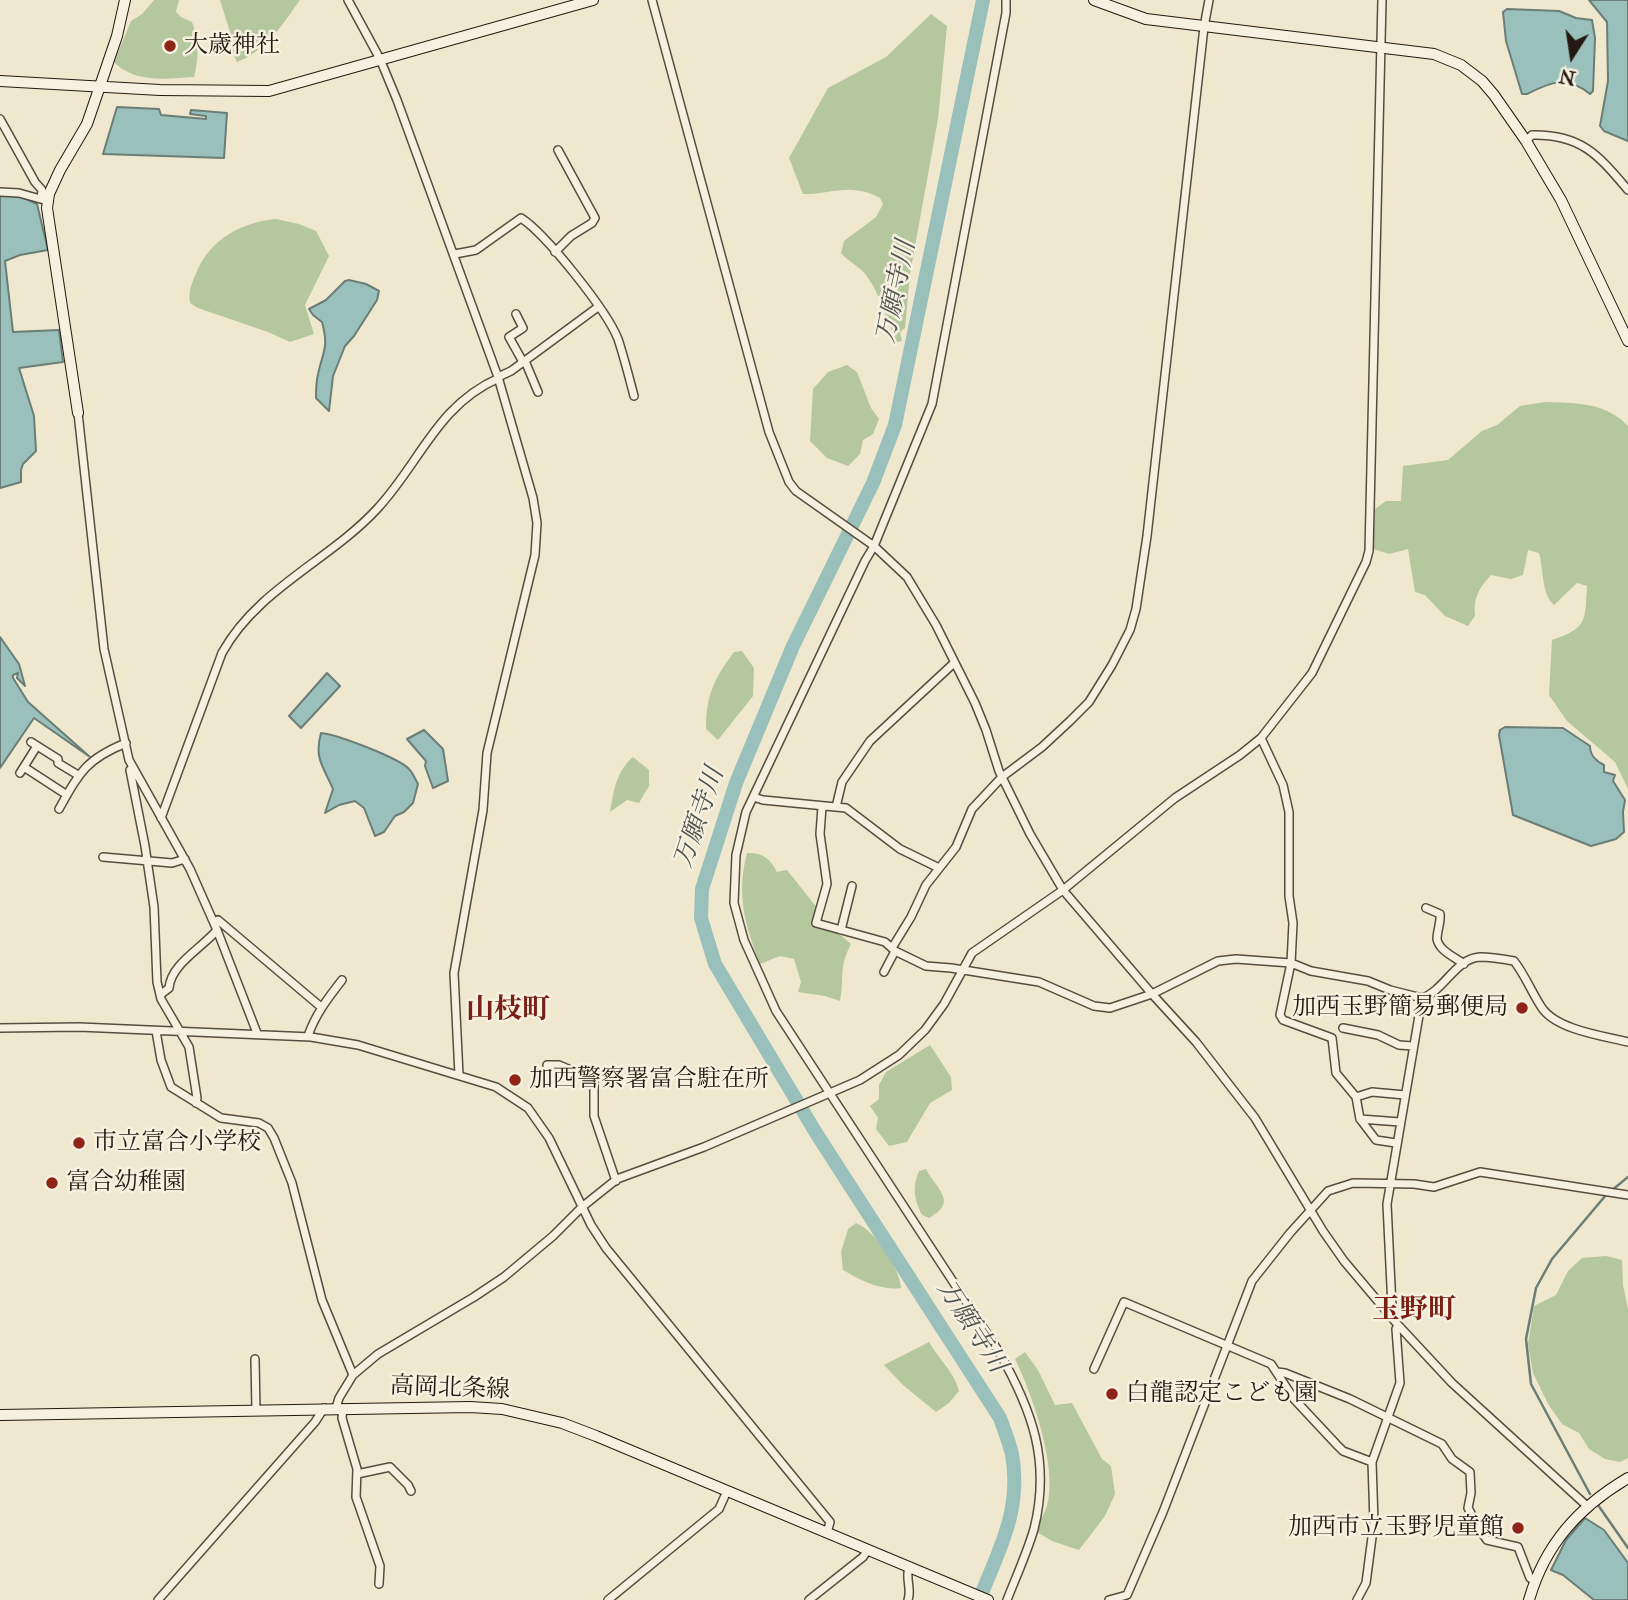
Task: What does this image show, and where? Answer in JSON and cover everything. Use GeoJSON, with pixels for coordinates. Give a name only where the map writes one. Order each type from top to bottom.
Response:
{"type":"FeatureCollection","features":[{"type":"Feature","properties":{"kind":"street"},"geometry":{"type":"LineString","coordinates":[[44,200],[87,124],[117,36],[125,0]]}},
{"type":"Feature","properties":{"kind":"street"},"geometry":{"type":"LineString","coordinates":[[348,0],[380,59],[454,254],[498,377],[533,498],[537,523],[537,539],[517,634],[487,753],[482,810],[454,973],[459,1075]]}},
{"type":"Feature","properties":{"kind":"street"},"geometry":{"type":"LineString","coordinates":[[0,81],[99,88],[269,91],[593,0]]}},
{"type":"Feature","properties":{"kind":"street"},"geometry":{"type":"LineString","coordinates":[[652,0],[769,432],[789,482],[796,491],[872,545],[907,577],[936,625],[986,730],[1002,777],[1030,834],[1063,890],[1196,1042],[1255,1118],[1344,1261],[1398,1325],[1479,1409],[1587,1506]]}},
{"type":"Feature","properties":{"kind":"street"},"geometry":{"type":"LineString","coordinates":[[1006,0],[1006,13],[932,404],[865,561],[746,812],[736,855],[734,904],[753,963],[776,1011],[999,1352],[1025,1400],[1039,1447],[1040,1487],[1034,1530],[1007,1600]]}},
{"type":"Feature","properties":{"kind":"street"},"geometry":{"type":"LineString","coordinates":[[1094,0],[1146,19],[1434,54],[1461,65],[1494,95],[1526,141],[1561,200],[1628,341]]}},
{"type":"Feature","properties":{"kind":"street"},"geometry":{"type":"LineString","coordinates":[[884,972],[926,885],[956,847],[972,809],[1002,777],[1042,747],[1089,702],[1130,630],[1136,609],[1147,536],[1209,0]]}},
{"type":"Feature","properties":{"kind":"street"},"geometry":{"type":"LineString","coordinates":[[379,1584],[380,1566],[356,1497],[357,1474],[340,1408],[340,1398],[353,1375],[378,1354],[504,1277],[553,1236],[582,1207],[616,1181],[704,1147],[860,1080],[899,1055],[925,1030],[972,954],[1063,890],[1175,798],[1261,738],[1312,673],[1369,551],[1382,0]]}},
{"type":"Feature","properties":{"kind":"street"},"geometry":{"type":"LineString","coordinates":[[0,119],[42,190],[47,208],[78,413],[104,649],[133,768],[185,859],[216,927],[257,1033]]}},
{"type":"Feature","properties":{"kind":"street"},"geometry":{"type":"LineString","coordinates":[[1526,141],[1532,135],[1542,135],[1578,143],[1593,150],[1628,190]]}},
{"type":"Feature","properties":{"kind":"street"},"geometry":{"type":"LineString","coordinates":[[555,252],[595,218],[558,150]]}},
{"type":"Feature","properties":{"kind":"street"},"geometry":{"type":"LineString","coordinates":[[0,191],[44,200]]}},
{"type":"Feature","properties":{"kind":"street"},"geometry":{"type":"LineString","coordinates":[[454,254],[475,250],[521,218],[555,252],[598,307],[617,338],[634,396]]}},
{"type":"Feature","properties":{"kind":"street"},"geometry":{"type":"LineString","coordinates":[[162,818],[222,653],[232,635],[270,597],[376,511],[445,417],[471,393],[524,361],[598,307]]}},
{"type":"Feature","properties":{"kind":"street"},"geometry":{"type":"LineString","coordinates":[[516,314],[523,328],[509,337],[538,392]]}},
{"type":"Feature","properties":{"kind":"street"},"geometry":{"type":"LineString","coordinates":[[836,807],[842,782],[870,741],[954,663]]}},
{"type":"Feature","properties":{"kind":"street"},"geometry":{"type":"LineString","coordinates":[[1261,738],[1283,785],[1289,812],[1289,896],[1293,923],[1291,963],[1280,1015],[1283,1020],[1332,1038],[1333,1067],[1356,1097],[1360,1119],[1376,1140],[1396,1143]]}},
{"type":"Feature","properties":{"kind":"street"},"geometry":{"type":"LineString","coordinates":[[59,809],[78,775],[101,753],[126,743]]}},
{"type":"Feature","properties":{"kind":"street"},"geometry":{"type":"LineString","coordinates":[[67,795],[22,770],[34,744],[78,775]]}},
{"type":"Feature","properties":{"kind":"street"},"geometry":{"type":"LineString","coordinates":[[133,768],[130,770],[154,907],[153,927],[160,995],[181,1032],[193,1061],[196,1103]]}},
{"type":"Feature","properties":{"kind":"street"},"geometry":{"type":"LineString","coordinates":[[753,797],[846,808],[900,849],[939,868]]}},
{"type":"Feature","properties":{"kind":"street"},"geometry":{"type":"LineString","coordinates":[[822,807],[820,834],[827,884],[816,923],[885,942],[926,966],[1039,982],[1094,1006],[1110,1008],[1152,994],[1218,961],[1255,959],[1291,963],[1311,971],[1368,981],[1422,998],[1435,991],[1464,964],[1477,957],[1514,961],[1544,1010],[1557,1021],[1578,1030],[1628,1042]]}},
{"type":"Feature","properties":{"kind":"street"},"geometry":{"type":"LineString","coordinates":[[103,857],[172,863],[185,859]]}},
{"type":"Feature","properties":{"kind":"street"},"geometry":{"type":"LineString","coordinates":[[841,930],[852,886]]}},
{"type":"Feature","properties":{"kind":"street"},"geometry":{"type":"LineString","coordinates":[[1426,908],[1440,914],[1437,939],[1439,943],[1445,951],[1464,964]]}},
{"type":"Feature","properties":{"kind":"street"},"geometry":{"type":"LineString","coordinates":[[160,995],[169,988],[174,971],[206,943],[218,920],[321,1007]]}},
{"type":"Feature","properties":{"kind":"street"},"geometry":{"type":"LineString","coordinates":[[308,1037],[321,1007],[342,980]]}},
{"type":"Feature","properties":{"kind":"street"},"geometry":{"type":"LineString","coordinates":[[1387,1311],[1392,1307],[1387,1211],[1396,1143],[1422,998]]}},
{"type":"Feature","properties":{"kind":"street"},"geometry":{"type":"LineString","coordinates":[[0,1028],[79,1027],[308,1037],[358,1045],[496,1087],[528,1108],[549,1138],[582,1207],[606,1248],[830,1522],[827,1533]]}},
{"type":"Feature","properties":{"kind":"street"},"geometry":{"type":"LineString","coordinates":[[1343,1028],[1378,1035],[1399,1045],[1413,1046]]}},
{"type":"Feature","properties":{"kind":"street"},"geometry":{"type":"LineString","coordinates":[[156,1031],[161,1060],[171,1087],[221,1118],[259,1123],[268,1128],[274,1138],[292,1183],[322,1300],[353,1375]]}},
{"type":"Feature","properties":{"kind":"street"},"geometry":{"type":"LineString","coordinates":[[547,1065],[559,1065],[594,1080],[594,1116],[616,1181]]}},
{"type":"Feature","properties":{"kind":"street"},"geometry":{"type":"LineString","coordinates":[[1356,1097],[1372,1093],[1405,1095]]}},
{"type":"Feature","properties":{"kind":"street"},"geometry":{"type":"LineString","coordinates":[[1360,1119],[1400,1122]]}},
{"type":"Feature","properties":{"kind":"street"},"geometry":{"type":"LineString","coordinates":[[1109,1600],[1127,1595],[1229,1347],[1252,1281],[1328,1191],[1353,1183],[1434,1187],[1480,1172],[1628,1195]]}},
{"type":"Feature","properties":{"kind":"street"},"geometry":{"type":"LineString","coordinates":[[1094,1369],[1124,1302],[1270,1364],[1294,1399],[1343,1451],[1372,1462]]}},
{"type":"Feature","properties":{"kind":"street"},"geometry":{"type":"LineString","coordinates":[[1357,1600],[1366,1583],[1374,1522],[1372,1462],[1400,1383],[1396,1329],[1398,1325]]}},
{"type":"Feature","properties":{"kind":"street"},"geometry":{"type":"LineString","coordinates":[[254,1359],[256,1411]]}},
{"type":"Feature","properties":{"kind":"street"},"geometry":{"type":"LineString","coordinates":[[1277,1372],[1309,1382],[1443,1444],[1452,1459],[1470,1472],[1471,1493],[1468,1504],[1472,1518],[1487,1540],[1518,1547],[1530,1578],[1535,1581]]}},
{"type":"Feature","properties":{"kind":"street"},"geometry":{"type":"LineString","coordinates":[[158,1600],[315,1422],[324,1408]]}},
{"type":"Feature","properties":{"kind":"street","name":"高岡北条線"},"geometry":{"type":"LineString","coordinates":[[0,1415],[324,1408],[502,1409],[562,1423],[988,1600]]}},
{"type":"Feature","properties":{"kind":"street"},"geometry":{"type":"LineString","coordinates":[[357,1474],[390,1467],[411,1491]]}},
{"type":"Feature","properties":{"kind":"street"},"geometry":{"type":"LineString","coordinates":[[1529,1600],[1535,1581],[1552,1548],[1572,1520],[1587,1506],[1628,1478]]}},
{"type":"Feature","properties":{"kind":"street"},"geometry":{"type":"LineString","coordinates":[[608,1600],[719,1509],[727,1491]]}},
{"type":"Feature","properties":{"kind":"street"},"geometry":{"type":"LineString","coordinates":[[808,1600],[863,1557],[868,1550]]}},
{"type":"Feature","properties":{"kind":"street"},"geometry":{"type":"LineString","coordinates":[[908,1600],[911,1589],[906,1575],[909,1567]]}},
{"type":"Feature","properties":{"kind":"green space"},"geometry":{"type":"Polygon","coordinates":[[[154,0],[179,0],[176,12],[192,22],[198,49],[194,77],[141,77],[122,69],[114,62],[131,21],[142,14],[154,0]]]}},
{"type":"Feature","properties":{"kind":"green space"},"geometry":{"type":"Polygon","coordinates":[[[220,0],[300,0],[265,44],[237,62],[220,0]]]}},
{"type":"Feature","properties":{"kind":"green space"},"geometry":{"type":"Polygon","coordinates":[[[931,14],[947,26],[938,119],[910,274],[905,328],[900,332],[902,341],[897,342],[871,283],[863,272],[841,253],[844,241],[876,217],[883,204],[880,198],[850,190],[803,194],[789,158],[828,88],[886,57],[931,14]]]}},
{"type":"Feature","properties":{"kind":"green space"},"geometry":{"type":"Polygon","coordinates":[[[276,219],[316,231],[329,256],[305,305],[314,334],[290,342],[190,303],[190,290],[197,271],[219,241],[240,228],[276,219]]]}},
{"type":"Feature","properties":{"kind":"green space"},"geometry":{"type":"Polygon","coordinates":[[[847,365],[857,372],[871,408],[879,419],[873,434],[863,440],[860,454],[848,466],[827,458],[810,441],[813,389],[828,372],[847,365]]]}},
{"type":"Feature","properties":{"kind":"green space"},"geometry":{"type":"Polygon","coordinates":[[[1545,402],[1590,405],[1610,412],[1628,426],[1628,789],[1615,762],[1567,721],[1549,695],[1552,640],[1572,632],[1582,622],[1587,586],[1577,583],[1554,605],[1545,588],[1539,553],[1528,550],[1523,575],[1511,579],[1491,575],[1487,580],[1480,589],[1475,604],[1475,616],[1468,626],[1445,616],[1425,595],[1415,592],[1408,549],[1389,554],[1373,549],[1375,509],[1386,501],[1401,501],[1403,466],[1448,460],[1482,431],[1497,425],[1520,406],[1545,402]]]}},
{"type":"Feature","properties":{"kind":"green space"},"geometry":{"type":"Polygon","coordinates":[[[742,651],[754,668],[753,696],[718,740],[706,729],[710,697],[716,679],[727,662],[734,652],[742,651]]]}},
{"type":"Feature","properties":{"kind":"green space"},"geometry":{"type":"Polygon","coordinates":[[[633,757],[649,770],[649,786],[639,803],[627,800],[610,812],[619,775],[633,757]]]}},
{"type":"Feature","properties":{"kind":"green space"},"geometry":{"type":"Polygon","coordinates":[[[747,853],[765,857],[777,872],[787,870],[818,909],[812,926],[838,933],[851,944],[843,966],[840,1001],[798,992],[801,982],[794,959],[780,956],[760,964],[750,936],[742,896],[747,853]]]}},
{"type":"Feature","properties":{"kind":"green space"},"geometry":{"type":"Polygon","coordinates":[[[930,1045],[951,1077],[952,1090],[930,1103],[907,1142],[889,1146],[876,1129],[878,1118],[870,1106],[879,1099],[879,1085],[886,1072],[930,1045]]]}},
{"type":"Feature","properties":{"kind":"green space"},"geometry":{"type":"Polygon","coordinates":[[[926,1169],[944,1201],[938,1212],[929,1218],[922,1215],[915,1193],[919,1171],[926,1169]]]}},
{"type":"Feature","properties":{"kind":"green space"},"geometry":{"type":"Polygon","coordinates":[[[856,1223],[871,1233],[885,1251],[900,1280],[901,1288],[878,1286],[843,1270],[841,1252],[848,1229],[856,1223]]]}},
{"type":"Feature","properties":{"kind":"green space"},"geometry":{"type":"Polygon","coordinates":[[[1606,1256],[1622,1260],[1628,1309],[1628,1458],[1620,1462],[1605,1459],[1589,1449],[1579,1433],[1562,1424],[1548,1404],[1533,1373],[1528,1344],[1534,1306],[1556,1295],[1568,1271],[1582,1258],[1606,1256]]]}},
{"type":"Feature","properties":{"kind":"green space"},"geometry":{"type":"Polygon","coordinates":[[[929,1342],[950,1372],[959,1391],[949,1403],[936,1412],[884,1365],[929,1342]]]}},
{"type":"Feature","properties":{"kind":"green space"},"geometry":{"type":"Polygon","coordinates":[[[1025,1352],[1038,1370],[1055,1405],[1072,1403],[1102,1459],[1111,1466],[1115,1494],[1105,1516],[1079,1550],[1052,1541],[1035,1531],[1047,1506],[1049,1471],[1042,1431],[1015,1359],[1025,1352]]]}},
{"type":"Feature","properties":{"kind":"water"},"geometry":{"type":"Polygon","coordinates":[[[1589,0],[1628,0],[1628,141],[1604,131],[1600,126],[1608,81],[1607,22],[1589,0]]]}},
{"type":"Feature","properties":{"kind":"water"},"geometry":{"type":"Polygon","coordinates":[[[1507,9],[1559,11],[1576,18],[1592,20],[1595,38],[1593,91],[1590,94],[1574,84],[1559,82],[1522,94],[1506,41],[1503,12],[1507,9]]]}},
{"type":"Feature","properties":{"kind":"water"},"geometry":{"type":"Polygon","coordinates":[[[117,107],[159,109],[161,115],[206,119],[206,116],[190,114],[191,110],[227,113],[224,158],[103,154],[117,107]]]}},
{"type":"Feature","properties":{"kind":"water"},"geometry":{"type":"Polygon","coordinates":[[[0,195],[22,197],[37,204],[48,250],[5,261],[13,332],[59,330],[63,362],[19,368],[34,416],[36,451],[23,464],[21,482],[0,488],[0,195]]]}},
{"type":"Feature","properties":{"kind":"water"},"geometry":{"type":"Polygon","coordinates":[[[349,280],[379,291],[377,300],[345,346],[333,376],[329,411],[316,398],[317,377],[324,349],[324,331],[322,322],[309,309],[326,300],[349,280]]]}},
{"type":"Feature","properties":{"kind":"water"},"geometry":{"type":"Polygon","coordinates":[[[0,637],[19,664],[25,686],[17,678],[18,673],[13,675],[13,678],[28,702],[90,757],[34,718],[0,768],[0,637]]]}},
{"type":"Feature","properties":{"kind":"water"},"geometry":{"type":"Polygon","coordinates":[[[327,673],[340,686],[301,728],[289,716],[327,673]]]}},
{"type":"Feature","properties":{"kind":"water"},"geometry":{"type":"Polygon","coordinates":[[[1505,727],[1563,728],[1590,746],[1594,758],[1604,765],[1604,772],[1615,775],[1613,781],[1625,800],[1624,832],[1616,839],[1591,846],[1513,815],[1499,735],[1500,730],[1505,727]]]}},
{"type":"Feature","properties":{"kind":"water"},"geometry":{"type":"Polygon","coordinates":[[[424,730],[443,749],[448,781],[433,788],[425,766],[426,761],[407,739],[424,730]]]}},
{"type":"Feature","properties":{"kind":"water"},"geometry":{"type":"Polygon","coordinates":[[[321,733],[381,753],[403,764],[412,772],[418,784],[413,803],[395,816],[384,832],[375,836],[364,808],[355,801],[339,805],[325,813],[333,789],[319,756],[321,733]]]}},
{"type":"Feature","properties":{"kind":"water"},"geometry":{"type":"Polygon","coordinates":[[[1585,1518],[1604,1530],[1628,1563],[1628,1600],[1594,1600],[1563,1575],[1551,1570],[1566,1540],[1585,1518]]]}},
{"type":"Feature","properties":{"kind":"waterway","name":"万願寺川"},"geometry":{"type":"LineString","coordinates":[[979,1600],[1007,1529],[1014,1493],[1012,1454],[1000,1418],[816,1133],[715,964],[701,918],[702,889],[736,783],[793,646],[873,483],[895,425],[983,0]]}},
{"type":"Feature","properties":{"kind":"waterway"},"geometry":{"type":"LineString","coordinates":[[1611,1191],[1628,1177]]}},
{"type":"Feature","properties":{"kind":"waterway"},"geometry":{"type":"LineString","coordinates":[[1590,1494],[1531,1384],[1526,1339],[1536,1288],[1552,1259],[1606,1195]]}},
{"type":"Feature","properties":{"kind":"waterway"},"geometry":{"type":"LineString","coordinates":[[1598,1505],[1628,1548]]}},
{"type":"Feature","properties":{"kind":"place","name":"大歳神社"},"geometry":{"type":"Point","coordinates":[170,46]}},
{"type":"Feature","properties":{"kind":"place","name":"加西玉野簡易郵便局"},"geometry":{"type":"Point","coordinates":[1522,1008]}},
{"type":"Feature","properties":{"kind":"place","name":"加西警察署富合駐在所"},"geometry":{"type":"Point","coordinates":[515,1080]}},
{"type":"Feature","properties":{"kind":"place","name":"市立富合小学校"},"geometry":{"type":"Point","coordinates":[79,1143]}},
{"type":"Feature","properties":{"kind":"place","name":"富合幼稚園"},"geometry":{"type":"Point","coordinates":[52,1183]}},
{"type":"Feature","properties":{"kind":"place","name":"白龍認定こども園"},"geometry":{"type":"Point","coordinates":[1112,1394]}},
{"type":"Feature","properties":{"kind":"place","name":"加西市立玉野児童館"},"geometry":{"type":"Point","coordinates":[1518,1528]}},
{"type":"Feature","properties":{"kind":"district","name":"山枝町"},"geometry":{"type":"Point","coordinates":[508,1011]}},
{"type":"Feature","properties":{"kind":"district","name":"玉野町"},"geometry":{"type":"Point","coordinates":[1414,1311]}}]}
